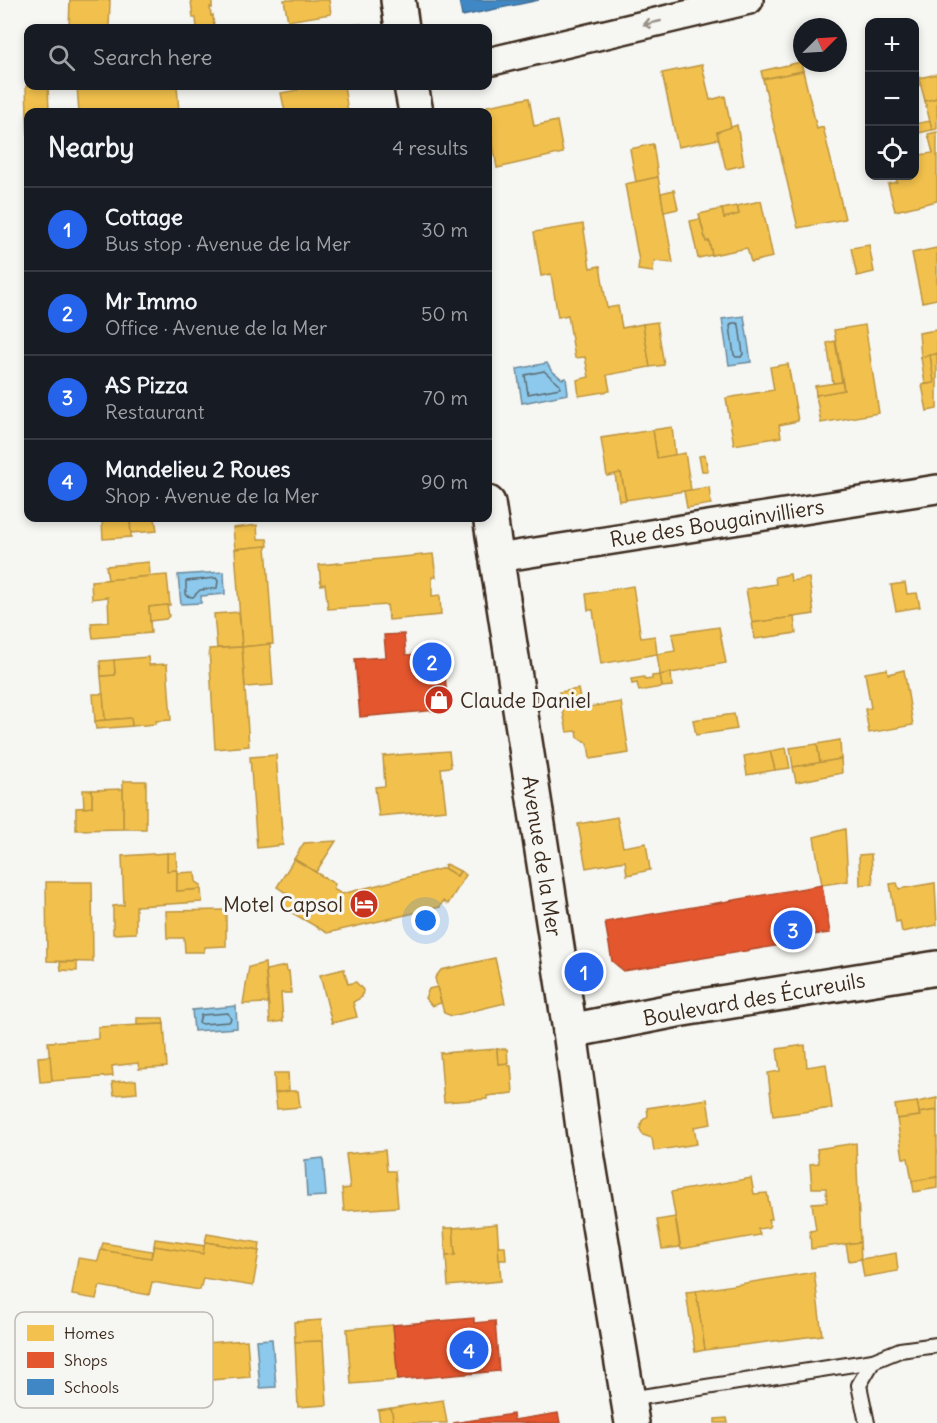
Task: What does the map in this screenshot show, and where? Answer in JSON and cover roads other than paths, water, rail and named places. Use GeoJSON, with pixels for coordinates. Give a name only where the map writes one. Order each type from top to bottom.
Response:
{"type":"FeatureCollection","features":[{"type":"Feature","properties":{"kind":"main road"},"geometry":{"type":"LineString","coordinates":[[398,0],[401,24]]}},
{"type":"Feature","properties":{"kind":"main road"},"geometry":{"type":"LineString","coordinates":[[412,90],[415,108]]}},
{"type":"Feature","properties":{"kind":"main road","name":"Avenue de la Mer"},"geometry":{"type":"LineString","coordinates":[[491,522],[584,1135],[631,1411]]}},
{"type":"Feature","properties":{"kind":"main road","name":"Boulevard des Écureuils"},"geometry":{"type":"LineString","coordinates":[[570,1031],[677,1010],[937,968]]}},
{"type":"Feature","properties":{"kind":"street"},"geometry":{"type":"LineString","coordinates":[[492,61],[749,0]]}},
{"type":"Feature","properties":{"kind":"street","name":"Rue des Bougainvilliers"},"geometry":{"type":"LineString","coordinates":[[498,558],[937,489]]}},
{"type":"Feature","properties":{"kind":"lane"},"geometry":{"type":"LineString","coordinates":[[631,1411],[873,1361],[900,1350],[937,1345]]}},
{"type":"Feature","properties":{"kind":"lane"},"geometry":{"type":"LineString","coordinates":[[867,1423],[859,1385],[873,1361]]}},
{"type":"Feature","properties":{"kind":"water"},"geometry":{"type":"Polygon","coordinates":[[[744,316],[751,362],[729,365],[722,319],[744,316]]]}},
{"type":"Feature","properties":{"kind":"water"},"geometry":{"type":"Polygon","coordinates":[[[547,363],[551,370],[562,379],[566,378],[568,394],[522,403],[517,369],[547,363]]]}},
{"type":"Feature","properties":{"kind":"water"},"geometry":{"type":"Polygon","coordinates":[[[224,572],[225,594],[201,596],[201,603],[181,604],[178,575],[224,572]]]}},
{"type":"Feature","properties":{"kind":"water"},"geometry":{"type":"Polygon","coordinates":[[[236,1006],[237,1028],[194,1031],[192,1010],[236,1006]]]}},
{"type":"Feature","properties":{"kind":"water"},"geometry":{"type":"Polygon","coordinates":[[[323,1158],[326,1196],[307,1197],[305,1160],[323,1158]]]}},
{"type":"Feature","properties":{"kind":"water"},"geometry":{"type":"Polygon","coordinates":[[[272,1339],[276,1387],[260,1388],[256,1340],[272,1339]]]}},
{"type":"Feature","properties":{"kind":"place","name":"Mr Immo"},"geometry":{"type":"Point","coordinates":[432,662]}},
{"type":"Feature","properties":{"kind":"place","name":"Claude Daniel"},"geometry":{"type":"Point","coordinates":[439,700]}},
{"type":"Feature","properties":{"kind":"place","name":"Motel Capsol"},"geometry":{"type":"Point","coordinates":[364,904]}},
{"type":"Feature","properties":{"kind":"place","name":"AS Pizza"},"geometry":{"type":"Point","coordinates":[793,930]}},
{"type":"Feature","properties":{"kind":"place","name":"Cottage"},"geometry":{"type":"Point","coordinates":[584,972]}},
{"type":"Feature","properties":{"kind":"place","name":"Mandelieu 2 Roues"},"geometry":{"type":"Point","coordinates":[469,1350]}}]}
